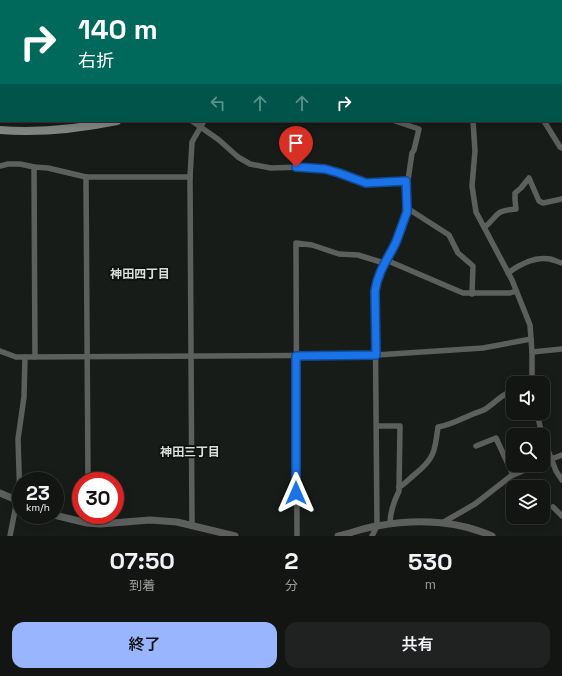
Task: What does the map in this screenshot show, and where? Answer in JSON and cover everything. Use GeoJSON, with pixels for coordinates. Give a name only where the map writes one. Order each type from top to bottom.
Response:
{"type":"FeatureCollection","features":[{"type":"Feature","properties":{"kind":"main road"},"geometry":{"type":"LineString","coordinates":[[0,130],[54,130],[99,123]]}},
{"type":"Feature","properties":{"kind":"street"},"geometry":{"type":"LineString","coordinates":[[372,536],[377,526],[375,291],[376,283],[385,261],[395,243],[407,212],[406,181],[408,180],[412,153],[419,129],[398,122]]}},
{"type":"Feature","properties":{"kind":"street"},"geometry":{"type":"LineString","coordinates":[[473,122],[475,151],[472,186],[476,212],[512,280],[530,325],[532,376]]}},
{"type":"Feature","properties":{"kind":"street"},"geometry":{"type":"LineString","coordinates":[[545,122],[562,148]]}},
{"type":"Feature","properties":{"kind":"street"},"geometry":{"type":"LineString","coordinates":[[192,525],[190,177],[192,142],[202,124],[228,149],[250,164],[271,168],[303,167],[325,169],[366,183],[406,181]]}},
{"type":"Feature","properties":{"kind":"street"},"geometry":{"type":"LineString","coordinates":[[0,166],[20,164],[34,168],[48,168],[86,177],[190,177]]}},
{"type":"Feature","properties":{"kind":"street"},"geometry":{"type":"LineString","coordinates":[[34,168],[35,356]]}},
{"type":"Feature","properties":{"kind":"street"},"geometry":{"type":"LineString","coordinates":[[86,177],[88,472]]}},
{"type":"Feature","properties":{"kind":"street"},"geometry":{"type":"LineString","coordinates":[[485,227],[496,214],[516,210],[515,193],[518,192],[529,178],[539,201],[543,203],[562,199]]}},
{"type":"Feature","properties":{"kind":"street"},"geometry":{"type":"LineString","coordinates":[[407,208],[449,235],[458,253],[472,266],[472,294]]}},
{"type":"Feature","properties":{"kind":"street"},"geometry":{"type":"LineString","coordinates":[[297,536],[296,244],[312,245],[339,254],[358,255],[385,261],[463,293],[516,292]]}},
{"type":"Feature","properties":{"kind":"street"},"geometry":{"type":"LineString","coordinates":[[508,273],[527,261],[548,259],[562,263]]}},
{"type":"Feature","properties":{"kind":"street"},"geometry":{"type":"LineString","coordinates":[[0,351],[16,357],[376,355],[483,348],[531,340]]}},
{"type":"Feature","properties":{"kind":"street"},"geometry":{"type":"LineString","coordinates":[[532,352],[562,349]]}},
{"type":"Feature","properties":{"kind":"street"},"geometry":{"type":"LineString","coordinates":[[19,472],[18,439],[24,397],[25,357]]}},
{"type":"Feature","properties":{"kind":"street"},"geometry":{"type":"LineString","coordinates":[[399,487],[429,462],[434,452],[438,427],[482,411],[506,394]]}},
{"type":"Feature","properties":{"kind":"street"},"geometry":{"type":"LineString","coordinates":[[377,426],[400,426],[399,491],[395,498],[390,515],[390,524]]}},
{"type":"Feature","properties":{"kind":"street"},"geometry":{"type":"LineString","coordinates":[[476,446],[496,438],[513,475]]}},
{"type":"Feature","properties":{"kind":"street"},"geometry":{"type":"LineString","coordinates":[[551,459],[562,455]]}},
{"type":"Feature","properties":{"kind":"street"},"geometry":{"type":"LineString","coordinates":[[550,456],[562,480]]}},
{"type":"Feature","properties":{"kind":"street"},"geometry":{"type":"LineString","coordinates":[[442,522],[476,504],[513,475],[520,472]]}},
{"type":"Feature","properties":{"kind":"street"},"geometry":{"type":"LineString","coordinates":[[0,493],[12,498]]}},
{"type":"Feature","properties":{"kind":"street"},"geometry":{"type":"LineString","coordinates":[[553,507],[562,516]]}},
{"type":"Feature","properties":{"kind":"street"},"geometry":{"type":"LineString","coordinates":[[124,521],[158,520],[176,522],[235,536]]}},
{"type":"Feature","properties":{"kind":"street"},"geometry":{"type":"LineString","coordinates":[[338,536],[377,526],[411,522],[442,522],[461,526],[487,535]]}},
{"type":"Feature","properties":{"kind":"street"},"geometry":{"type":"LineString","coordinates":[[10,536],[13,524]]}},
{"type":"Feature","properties":{"kind":"district","name":"神田四丁目"},"geometry":{"type":"Point","coordinates":[140,274]}},
{"type":"Feature","properties":{"kind":"district","name":"神田三丁目"},"geometry":{"type":"Point","coordinates":[190,452]}},
{"type":"Feature","properties":{"kind":"route"},"geometry":{"type":"LineString","coordinates":[[296,167],[325,169],[366,183],[406,181],[407,212],[395,243],[384,263],[376,283],[376,355],[296,356],[296,493]]}}]}
